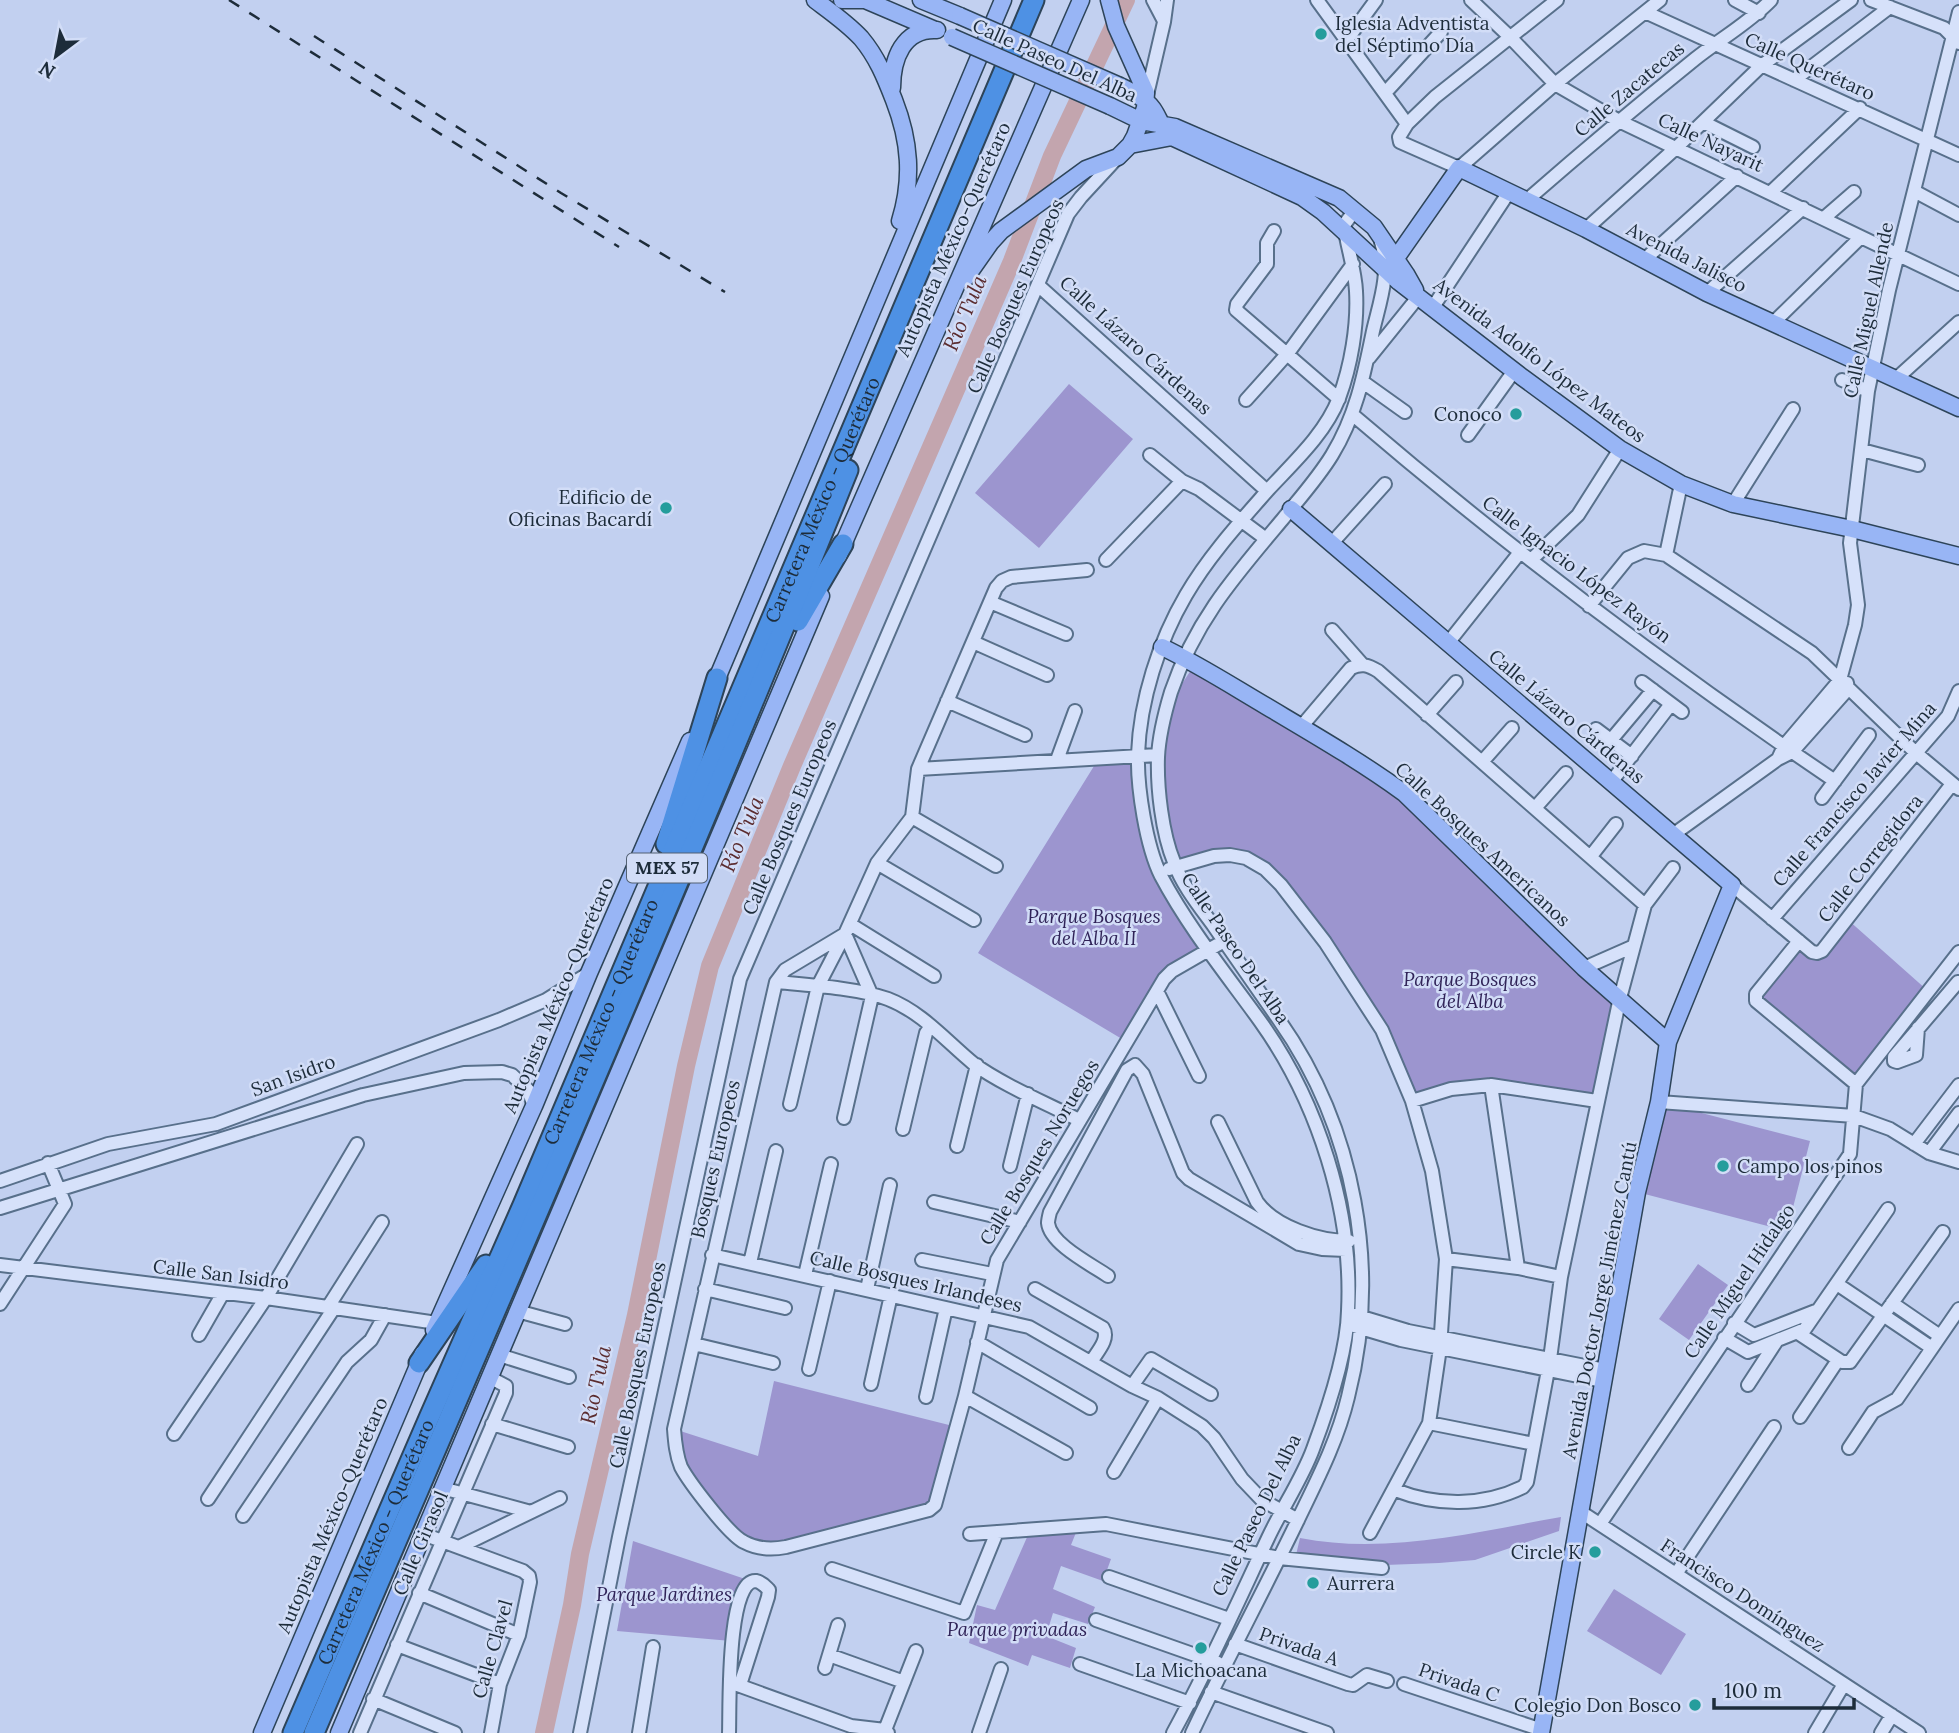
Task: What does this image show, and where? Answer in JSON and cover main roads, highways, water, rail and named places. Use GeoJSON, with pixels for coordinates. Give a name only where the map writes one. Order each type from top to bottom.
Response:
{"type":"FeatureCollection","features":[{"type":"Feature","properties":{"kind":"highway","name":"Carretera México - Querétaro"},"geometry":{"type":"LineString","coordinates":[[293,1733],[523,1205],[1034,0]]}},
{"type":"Feature","properties":{"kind":"highway","name":"Carretera México - Querétaro"},"geometry":{"type":"LineString","coordinates":[[314,1733],[516,1264],[762,683],[871,413],[1048,0]]}},
{"type":"Feature","properties":{"kind":"highway"},"geometry":{"type":"LineString","coordinates":[[762,683],[843,544]]}},
{"type":"Feature","properties":{"kind":"highway"},"geometry":{"type":"LineString","coordinates":[[656,893],[672,822],[717,678]]}},
{"type":"Feature","properties":{"kind":"highway"},"geometry":{"type":"LineString","coordinates":[[419,1363],[477,1279],[523,1205]]}},
{"type":"Feature","properties":{"kind":"main road"},"geometry":{"type":"LineString","coordinates":[[815,0],[841,19],[866,45],[884,74],[908,147],[909,178],[901,219],[886,257],[876,297]]}},
{"type":"Feature","properties":{"kind":"main road"},"geometry":{"type":"LineString","coordinates":[[842,0],[865,0]]}},
{"type":"Feature","properties":{"kind":"main road","name":"Calle Paseo Del Alba"},"geometry":{"type":"LineString","coordinates":[[865,0],[1141,121]]}},
{"type":"Feature","properties":{"kind":"main road","name":"Calle Paseo Del Alba"},"geometry":{"type":"LineString","coordinates":[[921,0],[1120,86],[1146,102],[1160,125],[1172,137],[1302,197],[1345,232]]}},
{"type":"Feature","properties":{"kind":"main road"},"geometry":{"type":"LineString","coordinates":[[948,0],[958,15]]}},
{"type":"Feature","properties":{"kind":"main road","name":"Autopista México-Querétaro"},"geometry":{"type":"LineString","coordinates":[[263,1728],[419,1363],[534,1106],[1003,0]]}},
{"type":"Feature","properties":{"kind":"main road","name":"Autopista México-Querétaro"},"geometry":{"type":"LineString","coordinates":[[339,1733],[843,544],[1081,0]]}},
{"type":"Feature","properties":{"kind":"main road"},"geometry":{"type":"LineString","coordinates":[[942,314],[991,242],[1007,227],[1081,173],[1118,157],[1130,145],[1146,102],[1143,86],[1128,55],[1109,0]]}},
{"type":"Feature","properties":{"kind":"main road"},"geometry":{"type":"LineString","coordinates":[[893,97],[893,69],[901,47],[918,33],[944,34]]}},
{"type":"Feature","properties":{"kind":"main road","name":"Avenida Adolfo López Mateos"},"geometry":{"type":"LineString","coordinates":[[1141,121],[1175,127],[1339,198],[1374,227],[1391,266]]}},
{"type":"Feature","properties":{"kind":"main road"},"geometry":{"type":"LineString","coordinates":[[1130,145],[1172,137]]}},
{"type":"Feature","properties":{"kind":"main road","name":"Avenida Jalisco"},"geometry":{"type":"LineString","coordinates":[[1391,266],[1459,168],[1586,229],[1707,293],[1959,408]]}},
{"type":"Feature","properties":{"kind":"main road","name":"Avenida Adolfo López Mateos"},"geometry":{"type":"LineString","coordinates":[[1345,232],[1391,266],[1417,294],[1514,371],[1620,449],[1681,484],[1733,504],[1852,529],[1959,556]]}},
{"type":"Feature","properties":{"kind":"main road","name":"Calle Lázaro Cárdenas"},"geometry":{"type":"LineString","coordinates":[[1290,509],[1612,780],[1732,885]]}},
{"type":"Feature","properties":{"kind":"main road","name":"Calle Bosques Americanos"},"geometry":{"type":"LineString","coordinates":[[1162,647],[1184,657],[1373,770],[1404,793],[1619,1002],[1668,1042]]}},
{"type":"Feature","properties":{"kind":"main road","name":"Avenida Doctor Jorge Jiménez Cantú"},"geometry":{"type":"LineString","coordinates":[[1541,1732],[1637,1192],[1660,1102],[1668,1042],[1732,885]]}},
{"type":"Feature","properties":{"kind":"waterway","name":"Río Tula"},"geometry":{"type":"LineString","coordinates":[[544,1733],[572,1605],[580,1554],[636,1315],[686,1066],[710,966],[792,766],[1012,261],[1052,156],[1126,0]]}},
{"type":"Feature","properties":{"kind":"railway"},"geometry":{"type":"LineString","coordinates":[[229,0],[619,247]]}},
{"type":"Feature","properties":{"kind":"railway"},"geometry":{"type":"LineString","coordinates":[[314,36],[561,193],[725,292]]}},
{"type":"Feature","properties":{"kind":"place","name":"Iglesia Adventista del Séptimo Día"},"geometry":{"type":"Point","coordinates":[1321,34]}},
{"type":"Feature","properties":{"kind":"place","name":"Conoco"},"geometry":{"type":"Point","coordinates":[1516,414]}},
{"type":"Feature","properties":{"kind":"place","name":"Edificio de Oficinas Bacardí"},"geometry":{"type":"Point","coordinates":[666,508]}},
{"type":"Feature","properties":{"kind":"place","name":"Campo los pinos"},"geometry":{"type":"Point","coordinates":[1723,1166]}},
{"type":"Feature","properties":{"kind":"place","name":"Circle K"},"geometry":{"type":"Point","coordinates":[1595,1552]}},
{"type":"Feature","properties":{"kind":"place","name":"Aurrera"},"geometry":{"type":"Point","coordinates":[1313,1583]}},
{"type":"Feature","properties":{"kind":"place","name":"La Michoacana"},"geometry":{"type":"Point","coordinates":[1201,1648]}},
{"type":"Feature","properties":{"kind":"place","name":"Colegio Don Bosco"},"geometry":{"type":"Point","coordinates":[1695,1705]}},
{"type":"Feature","properties":{"kind":"park label","name":"Parque Bosques del Alba II"},"geometry":{"type":"Point","coordinates":[1094,927]}},
{"type":"Feature","properties":{"kind":"park label","name":"Parque Bosques del Alba"},"geometry":{"type":"Point","coordinates":[1470,990]}},
{"type":"Feature","properties":{"kind":"park label","name":"Parque Jardines"},"geometry":{"type":"Point","coordinates":[664,1594]}},
{"type":"Feature","properties":{"kind":"park label","name":"Parque privadas"},"geometry":{"type":"Point","coordinates":[1017,1629]}}]}
